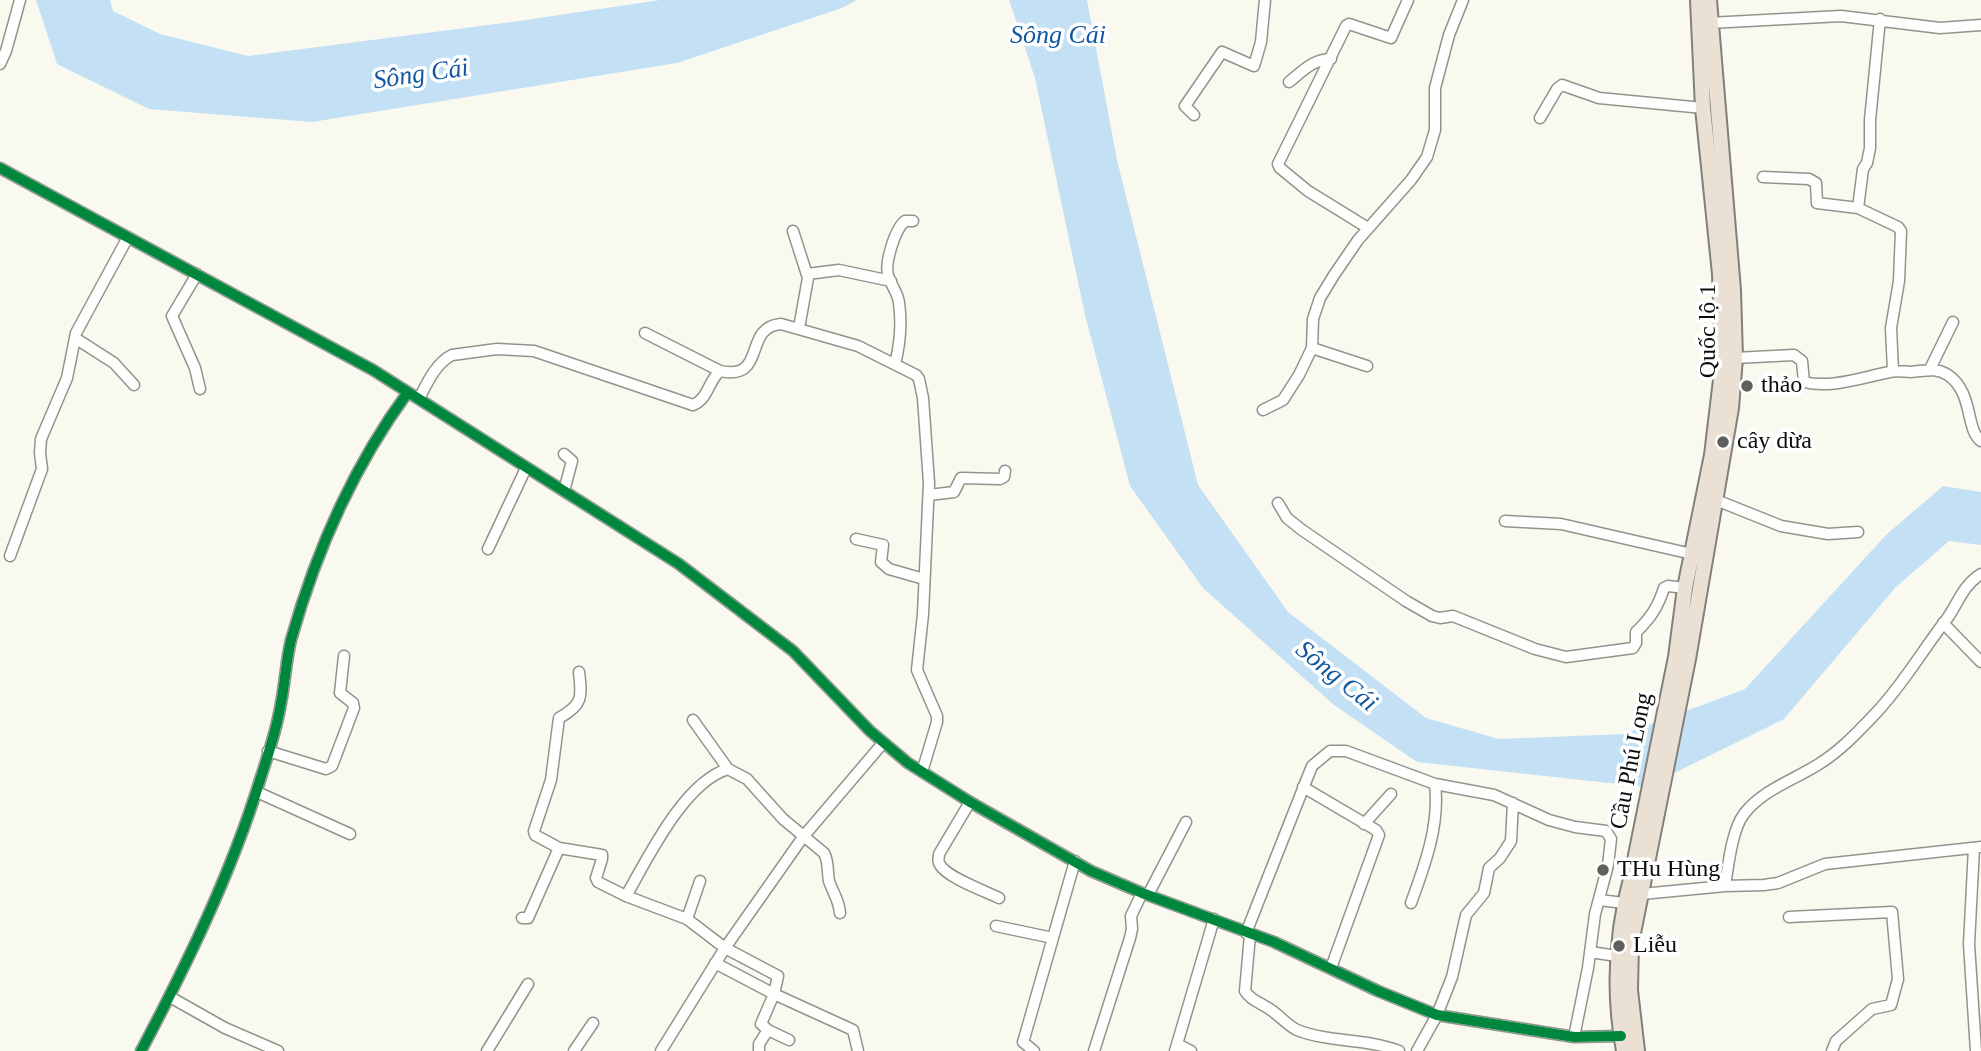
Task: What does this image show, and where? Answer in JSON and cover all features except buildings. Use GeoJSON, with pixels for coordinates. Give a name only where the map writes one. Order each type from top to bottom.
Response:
{"type":"FeatureCollection","features":[{"type":"Feature","properties":{"kind":"highway","name":"Quốc lộ 1"},"geometry":{"type":"LineString","coordinates":[[1682,658],[1685,588],[1712,455],[1723,363],[1717,235],[1703,107],[1698,0]]}},
{"type":"Feature","properties":{"kind":"highway","name":"Quốc lộ 1"},"geometry":{"type":"LineString","coordinates":[[1682,658],[1716,500],[1731,408],[1735,358],[1733,290],[1709,0]]}},
{"type":"Feature","properties":{"kind":"highway","name":"Cầu Phú Long"},"geometry":{"type":"LineString","coordinates":[[1639,875],[1682,658]]}},
{"type":"Feature","properties":{"kind":"highway"},"geometry":{"type":"LineString","coordinates":[[1637,1051],[1630,990],[1630,955],[1642,894],[1639,875]]}},
{"type":"Feature","properties":{"kind":"highway"},"geometry":{"type":"LineString","coordinates":[[1624,1051],[1618,999],[1617,956],[1625,903],[1639,875]]}},
{"type":"Feature","properties":{"kind":"street"},"geometry":{"type":"LineString","coordinates":[[0,64],[20,0]]}},
{"type":"Feature","properties":{"kind":"street"},"geometry":{"type":"LineString","coordinates":[[1194,115],[1185,106],[1222,52],[1254,66],[1261,42],[1265,0]]}},
{"type":"Feature","properties":{"kind":"street"},"geometry":{"type":"LineString","coordinates":[[1367,228],[1308,191],[1278,164],[1348,25],[1391,38],[1408,0]]}},
{"type":"Feature","properties":{"kind":"street"},"geometry":{"type":"LineString","coordinates":[[1263,410],[1289,394],[1312,348],[1313,319],[1320,298],[1367,228],[1411,180],[1427,157],[1435,130],[1435,88],[1449,35],[1463,0]]}},
{"type":"Feature","properties":{"kind":"street"},"geometry":{"type":"LineString","coordinates":[[1709,23],[1842,16],[1940,28],[1981,25]]}},
{"type":"Feature","properties":{"kind":"street"},"geometry":{"type":"LineString","coordinates":[[1858,208],[1863,169],[1870,148],[1870,120],[1880,19]]}},
{"type":"Feature","properties":{"kind":"street"},"geometry":{"type":"LineString","coordinates":[[1289,82],[1312,63],[1331,59]]}},
{"type":"Feature","properties":{"kind":"street"},"geometry":{"type":"LineString","coordinates":[[1540,118],[1562,85],[1599,98],[1703,107]]}},
{"type":"Feature","properties":{"kind":"street"},"geometry":{"type":"LineString","coordinates":[[0,168],[373,370],[408,393],[420,397],[444,416],[679,564],[793,651],[883,743],[922,772],[1075,861],[1145,894],[1274,942],[1378,991],[1437,1015],[1574,1037],[1621,1036]]}},
{"type":"Feature","properties":{"kind":"street"},"geometry":{"type":"LineString","coordinates":[[1763,177],[1810,179],[1816,183],[1817,203],[1858,208],[1898,227],[1901,231],[1899,281],[1891,328],[1893,371]]}},
{"type":"Feature","properties":{"kind":"street"},"geometry":{"type":"LineString","coordinates":[[895,364],[900,342],[900,315],[897,291],[888,271],[896,231],[905,221],[913,221]]}},
{"type":"Feature","properties":{"kind":"street"},"geometry":{"type":"LineString","coordinates":[[793,231],[808,285],[799,328]]}},
{"type":"Feature","properties":{"kind":"street"},"geometry":{"type":"LineString","coordinates":[[10,556],[42,469],[41,439],[68,378],[75,338],[128,237]]}},
{"type":"Feature","properties":{"kind":"street"},"geometry":{"type":"LineString","coordinates":[[807,274],[839,270],[891,281]]}},
{"type":"Feature","properties":{"kind":"street"},"geometry":{"type":"LineString","coordinates":[[197,274],[172,316],[195,368],[200,389]]}},
{"type":"Feature","properties":{"kind":"street"},"geometry":{"type":"LineString","coordinates":[[1930,369],[1953,322]]}},
{"type":"Feature","properties":{"kind":"street"},"geometry":{"type":"LineString","coordinates":[[645,333],[720,371],[738,373],[746,369],[759,338],[773,324],[781,324],[858,346],[919,379],[929,495],[917,670],[937,716],[922,772]]}},
{"type":"Feature","properties":{"kind":"street"},"geometry":{"type":"LineString","coordinates":[[75,338],[114,363],[134,385]]}},
{"type":"Feature","properties":{"kind":"street"},"geometry":{"type":"LineString","coordinates":[[1312,348],[1367,366]]}},
{"type":"Feature","properties":{"kind":"street"},"geometry":{"type":"LineString","coordinates":[[420,397],[430,377],[446,358],[497,349],[534,351],[693,405],[704,398],[715,375],[720,371]]}},
{"type":"Feature","properties":{"kind":"street"},"geometry":{"type":"LineString","coordinates":[[1735,358],[1794,355],[1802,361],[1802,380],[1810,383],[1862,379],[1893,371],[1930,369],[1948,375],[1963,393],[1970,408],[1976,437],[1981,441]]}},
{"type":"Feature","properties":{"kind":"street"},"geometry":{"type":"LineString","coordinates":[[141,1051],[170,997],[227,871],[257,792],[281,707],[290,643],[335,516],[360,464],[381,429],[408,393]]}},
{"type":"Feature","properties":{"kind":"street"},"geometry":{"type":"LineString","coordinates":[[564,454],[572,463],[564,491]]}},
{"type":"Feature","properties":{"kind":"street"},"geometry":{"type":"LineString","coordinates":[[488,549],[526,468]]}},
{"type":"Feature","properties":{"kind":"street"},"geometry":{"type":"LineString","coordinates":[[929,495],[954,492],[961,478],[1000,479],[1004,477],[1005,471]]}},
{"type":"Feature","properties":{"kind":"street"},"geometry":{"type":"LineString","coordinates":[[1716,500],[1781,526],[1828,534],[1857,532]]}},
{"type":"Feature","properties":{"kind":"street"},"geometry":{"type":"LineString","coordinates":[[1278,503],[1287,518],[1302,530],[1432,616],[1453,616],[1535,649],[1561,656],[1633,648],[1636,632],[1648,622],[1664,588],[1685,588]]}},
{"type":"Feature","properties":{"kind":"street"},"geometry":{"type":"LineString","coordinates":[[1505,521],[1560,524],[1692,554]]}},
{"type":"Feature","properties":{"kind":"street"},"geometry":{"type":"LineString","coordinates":[[856,539],[883,545],[881,562],[889,569],[924,579]]}},
{"type":"Feature","properties":{"kind":"street"},"geometry":{"type":"LineString","coordinates":[[1725,886],[1737,828],[1742,817],[1761,797],[1823,762],[1855,734],[1899,687],[1943,624],[1961,592],[1981,574]]}},
{"type":"Feature","properties":{"kind":"street"},"geometry":{"type":"LineString","coordinates":[[1943,624],[1981,662]]}},
{"type":"Feature","properties":{"kind":"street"},"geometry":{"type":"LineString","coordinates":[[268,751],[326,769],[331,766],[354,708],[353,703],[340,693],[344,656]]}},
{"type":"Feature","properties":{"kind":"street"},"geometry":{"type":"LineString","coordinates":[[579,672],[580,699],[573,711],[559,718],[551,780],[534,831],[539,838],[559,848],[602,855],[596,880],[626,896],[687,919],[725,948],[778,976],[774,994],[761,1024],[789,1040]]}},
{"type":"Feature","properties":{"kind":"street"},"geometry":{"type":"LineString","coordinates":[[694,720],[728,769],[747,779],[783,819],[826,857],[828,878],[839,901],[840,913]]}},
{"type":"Feature","properties":{"kind":"street"},"geometry":{"type":"LineString","coordinates":[[661,1051],[715,963],[803,837],[883,743]]}},
{"type":"Feature","properties":{"kind":"street"},"geometry":{"type":"LineString","coordinates":[[1399,1051],[1366,1041],[1343,1040],[1295,1029],[1270,1009],[1249,997],[1245,991],[1248,934],[1312,766],[1331,751],[1346,751],[1435,784],[1494,795],[1549,820],[1609,834],[1612,843],[1574,1037]]}},
{"type":"Feature","properties":{"kind":"street"},"geometry":{"type":"LineString","coordinates":[[626,896],[660,836],[689,798],[712,775],[728,769]]}},
{"type":"Feature","properties":{"kind":"street"},"geometry":{"type":"LineString","coordinates":[[1411,903],[1431,843],[1437,795],[1435,784]]}},
{"type":"Feature","properties":{"kind":"street"},"geometry":{"type":"LineString","coordinates":[[1303,787],[1379,835],[1331,968]]}},
{"type":"Feature","properties":{"kind":"street"},"geometry":{"type":"LineString","coordinates":[[257,792],[350,834]]}},
{"type":"Feature","properties":{"kind":"street"},"geometry":{"type":"LineString","coordinates":[[1364,824],[1391,794]]}},
{"type":"Feature","properties":{"kind":"street"},"geometry":{"type":"LineString","coordinates":[[970,802],[939,854],[938,861],[940,866],[953,875],[999,898]]}},
{"type":"Feature","properties":{"kind":"street"},"geometry":{"type":"LineString","coordinates":[[1417,1051],[1437,1015],[1452,977],[1466,915],[1484,893],[1486,873],[1511,841],[1513,803]]}},
{"type":"Feature","properties":{"kind":"street"},"geometry":{"type":"LineString","coordinates":[[1094,1051],[1130,938],[1131,916],[1186,822]]}},
{"type":"Feature","properties":{"kind":"street"},"geometry":{"type":"LineString","coordinates":[[1642,894],[1778,883],[1825,863],[1977,847],[1969,944],[1976,1051]]}},
{"type":"Feature","properties":{"kind":"street"},"geometry":{"type":"LineString","coordinates":[[522,918],[528,918],[559,848]]}},
{"type":"Feature","properties":{"kind":"street"},"geometry":{"type":"LineString","coordinates":[[1034,1051],[1023,1042],[1075,861]]}},
{"type":"Feature","properties":{"kind":"street"},"geometry":{"type":"LineString","coordinates":[[687,919],[700,881]]}},
{"type":"Feature","properties":{"kind":"street"},"geometry":{"type":"LineString","coordinates":[[1599,900],[1625,903]]}},
{"type":"Feature","properties":{"kind":"street"},"geometry":{"type":"LineString","coordinates":[[1789,917],[1892,912],[1898,979],[1891,1005],[1872,1009],[1836,1041],[1832,1051]]}},
{"type":"Feature","properties":{"kind":"street"},"geometry":{"type":"LineString","coordinates":[[1191,1051],[1176,1048],[1214,919]]}},
{"type":"Feature","properties":{"kind":"street"},"geometry":{"type":"LineString","coordinates":[[996,926],[1053,938]]}},
{"type":"Feature","properties":{"kind":"street"},"geometry":{"type":"LineString","coordinates":[[1590,952],[1617,956]]}},
{"type":"Feature","properties":{"kind":"street"},"geometry":{"type":"LineString","coordinates":[[715,963],[774,994],[850,1028],[853,1030],[858,1051]]}},
{"type":"Feature","properties":{"kind":"street"},"geometry":{"type":"LineString","coordinates":[[487,1051],[528,984]]}},
{"type":"Feature","properties":{"kind":"street"},"geometry":{"type":"LineString","coordinates":[[170,997],[225,1028],[278,1051]]}},
{"type":"Feature","properties":{"kind":"street"},"geometry":{"type":"LineString","coordinates":[[573,1051],[593,1023]]}},
{"type":"Feature","properties":{"kind":"street"},"geometry":{"type":"LineString","coordinates":[[758,1051],[759,1044],[768,1030]]}},
{"type":"Feature","properties":{"kind":"street"},"geometry":{"type":"LineString","coordinates":[[1337,1051],[1343,1040]]}},
{"type":"Feature","properties":{"kind":"water","name":"Sông Cái"},"geometry":{"type":"Polygon","coordinates":[[[36,0],[110,0],[113,11],[160,34],[248,56],[660,0],[857,0],[842,8],[677,63],[312,122],[149,109],[57,64],[36,0]]]}},
{"type":"Feature","properties":{"kind":"water","name":"Sông Cái"},"geometry":{"type":"Polygon","coordinates":[[[1009,0],[1087,0],[1117,160],[1198,485],[1288,612],[1426,718],[1499,739],[1624,734],[1745,689],[1886,535],[1943,486],[1981,492],[1981,545],[1949,541],[1895,588],[1784,719],[1646,787],[1417,762],[1334,705],[1203,588],[1130,486],[1085,315],[1035,78],[1009,0]]]}},
{"type":"Feature","properties":{"kind":"cycle path"},"geometry":{"type":"LineString","coordinates":[[0,168],[373,370],[679,564],[793,651],[870,731],[908,763],[1091,871],[1274,942],[1378,991],[1437,1015],[1574,1037],[1621,1036]]}},
{"type":"Feature","properties":{"kind":"cycle path"},"geometry":{"type":"LineString","coordinates":[[141,1051],[207,918],[236,850],[269,752],[291,640],[312,574],[353,480],[408,392]]}},
{"type":"Feature","properties":{"kind":"place","name":"thảo"},"geometry":{"type":"Point","coordinates":[1747,386]}},
{"type":"Feature","properties":{"kind":"place","name":"cây dừa"},"geometry":{"type":"Point","coordinates":[1723,442]}},
{"type":"Feature","properties":{"kind":"place","name":"THu Hùng"},"geometry":{"type":"Point","coordinates":[1603,870]}},
{"type":"Feature","properties":{"kind":"place","name":"Liễu"},"geometry":{"type":"Point","coordinates":[1619,946]}}]}
